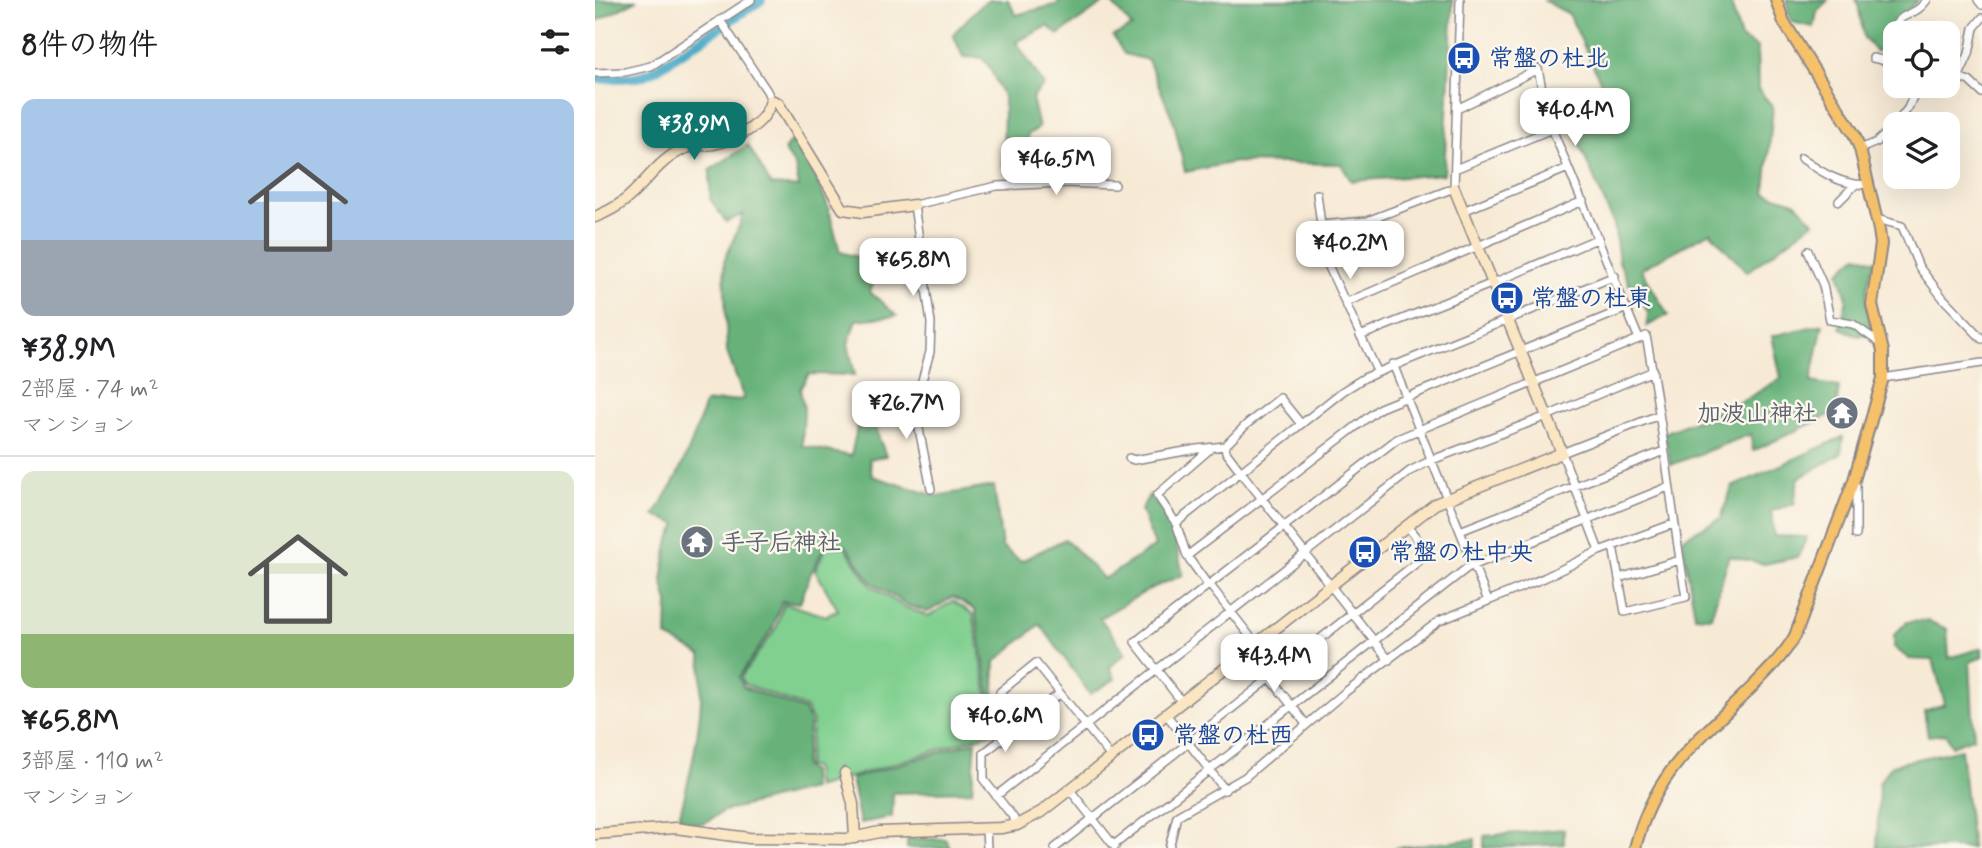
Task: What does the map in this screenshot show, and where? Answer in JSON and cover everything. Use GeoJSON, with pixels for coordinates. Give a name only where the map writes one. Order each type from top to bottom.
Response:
{"type":"FeatureCollection","features":[{"type":"Feature","properties":{"kind":"main road"},"geometry":{"type":"LineString","coordinates":[[1635,848],[1654,796],[1672,768],[1766,673],[1788,648],[1801,625],[1854,480],[1883,378],[1884,359],[1872,305],[1881,244],[1860,149],[1854,134],[1784,22],[1776,0]]}},
{"type":"Feature","properties":{"kind":"street"},"geometry":{"type":"LineString","coordinates":[[595,73],[625,72],[651,66],[722,23],[751,0]]}},
{"type":"Feature","properties":{"kind":"street"},"geometry":{"type":"LineString","coordinates":[[1460,0],[1454,188],[1599,551]]}},
{"type":"Feature","properties":{"kind":"street"},"geometry":{"type":"LineString","coordinates":[[1899,21],[1918,10],[1927,0]]}},
{"type":"Feature","properties":{"kind":"street"},"geometry":{"type":"LineString","coordinates":[[1978,0],[1982,5]]}},
{"type":"Feature","properties":{"kind":"street"},"geometry":{"type":"LineString","coordinates":[[1960,74],[1969,54],[1975,28],[1982,18]]}},
{"type":"Feature","properties":{"kind":"street"},"geometry":{"type":"LineString","coordinates":[[722,23],[771,100],[778,103],[843,209],[863,212],[913,205],[997,186],[1064,183],[1115,185]]}},
{"type":"Feature","properties":{"kind":"street"},"geometry":{"type":"LineString","coordinates":[[1873,58],[1883,60]]}},
{"type":"Feature","properties":{"kind":"street"},"geometry":{"type":"LineString","coordinates":[[1457,109],[1538,69],[1552,129],[1639,339]]}},
{"type":"Feature","properties":{"kind":"street"},"geometry":{"type":"LineString","coordinates":[[1960,77],[1982,93]]}},
{"type":"Feature","properties":{"kind":"street"},"geometry":{"type":"LineString","coordinates":[[595,217],[625,200],[669,157],[688,147],[721,142],[749,130],[765,114],[771,100]]}},
{"type":"Feature","properties":{"kind":"street"},"geometry":{"type":"LineString","coordinates":[[1455,169],[1552,129]]}},
{"type":"Feature","properties":{"kind":"street"},"geometry":{"type":"LineString","coordinates":[[1860,149],[1883,137]]}},
{"type":"Feature","properties":{"kind":"street"},"geometry":{"type":"LineString","coordinates":[[1801,158],[1830,176],[1854,186],[1868,184]]}},
{"type":"Feature","properties":{"kind":"street"},"geometry":{"type":"LineString","coordinates":[[1464,211],[1568,168]]}},
{"type":"Feature","properties":{"kind":"street"},"geometry":{"type":"LineString","coordinates":[[1839,201],[1854,186]]}},
{"type":"Feature","properties":{"kind":"street"},"geometry":{"type":"LineString","coordinates":[[1321,225],[1367,221],[1454,188]]}},
{"type":"Feature","properties":{"kind":"street"},"geometry":{"type":"LineString","coordinates":[[1317,194],[1321,250],[1377,371]]}},
{"type":"Feature","properties":{"kind":"street"},"geometry":{"type":"LineString","coordinates":[[1345,303],[1583,201]]}},
{"type":"Feature","properties":{"kind":"street"},"geometry":{"type":"LineString","coordinates":[[913,205],[931,323],[930,352],[919,391],[916,414],[931,489]]}},
{"type":"Feature","properties":{"kind":"street"},"geometry":{"type":"LineString","coordinates":[[1877,219],[1902,226],[1919,267],[1943,298],[1982,339]]}},
{"type":"Feature","properties":{"kind":"street"},"geometry":{"type":"LineString","coordinates":[[1360,336],[1493,284],[1599,238]]}},
{"type":"Feature","properties":{"kind":"street"},"geometry":{"type":"LineString","coordinates":[[1808,251],[1818,268],[1830,320],[1853,324],[1881,344]]}},
{"type":"Feature","properties":{"kind":"street"},"geometry":{"type":"LineString","coordinates":[[1176,523],[1343,391],[1377,371],[1615,276]]}},
{"type":"Feature","properties":{"kind":"street"},"geometry":{"type":"LineString","coordinates":[[1187,556],[1380,408],[1627,308]]}},
{"type":"Feature","properties":{"kind":"street"},"geometry":{"type":"LineString","coordinates":[[1182,702],[1135,642],[1208,584],[1397,439],[1646,336],[1686,597],[1625,611],[1613,546]]}},
{"type":"Feature","properties":{"kind":"street"},"geometry":{"type":"LineString","coordinates":[[1883,378],[1982,363]]}},
{"type":"Feature","properties":{"kind":"street"},"geometry":{"type":"LineString","coordinates":[[1393,364],[1488,601]]}},
{"type":"Feature","properties":{"kind":"street"},"geometry":{"type":"LineString","coordinates":[[996,796],[1402,477],[1431,460],[1547,416],[1653,371]]}},
{"type":"Feature","properties":{"kind":"street"},"geometry":{"type":"LineString","coordinates":[[1129,458],[1134,460],[1226,446],[1247,424],[1280,398],[1301,424]]}},
{"type":"Feature","properties":{"kind":"street"},"geometry":{"type":"LineString","coordinates":[[595,834],[675,828],[749,838],[855,838],[879,832],[986,829],[1017,825],[1041,812],[1070,790],[1435,504],[1659,415]]}},
{"type":"Feature","properties":{"kind":"street"},"geometry":{"type":"LineString","coordinates":[[1226,446],[1226,452],[1389,660]]}},
{"type":"Feature","properties":{"kind":"street"},"geometry":{"type":"LineString","coordinates":[[1210,449],[1157,495],[1176,523],[1187,556],[1230,612],[1271,679],[1306,724]]}},
{"type":"Feature","properties":{"kind":"street"},"geometry":{"type":"LineString","coordinates":[[1460,531],[1664,451]]}},
{"type":"Feature","properties":{"kind":"street"},"geometry":{"type":"LineString","coordinates":[[1854,480],[1856,535]]}},
{"type":"Feature","properties":{"kind":"street"},"geometry":{"type":"LineString","coordinates":[[1070,790],[1114,847],[1467,568],[1668,486]]}},
{"type":"Feature","properties":{"kind":"street"},"geometry":{"type":"LineString","coordinates":[[1170,848],[1177,816],[1225,790],[1439,621],[1544,578],[1599,551],[1673,524]]}},
{"type":"Feature","properties":{"kind":"street"},"geometry":{"type":"LineString","coordinates":[[1055,848],[1429,553],[1406,525]]}},
{"type":"Feature","properties":{"kind":"street"},"geometry":{"type":"LineString","coordinates":[[1619,579],[1680,561]]}},
{"type":"Feature","properties":{"kind":"street"},"geometry":{"type":"LineString","coordinates":[[1024,721],[1000,692],[1036,663],[1111,757]]}},
{"type":"Feature","properties":{"kind":"street"},"geometry":{"type":"LineString","coordinates":[[1017,825],[984,780],[984,753],[1059,694]]}},
{"type":"Feature","properties":{"kind":"street"},"geometry":{"type":"LineString","coordinates":[[1166,714],[1225,790]]}},
{"type":"Feature","properties":{"kind":"street"},"geometry":{"type":"LineString","coordinates":[[845,773],[853,804],[855,838]]}},
{"type":"Feature","properties":{"kind":"street"},"geometry":{"type":"LineString","coordinates":[[986,829],[987,848]]}},
{"type":"Feature","properties":{"kind":"green space"},"geometry":{"type":"Polygon","coordinates":[[[595,0],[637,0],[595,22],[595,0]]]}},
{"type":"Feature","properties":{"kind":"green space"},"geometry":{"type":"Polygon","coordinates":[[[989,0],[1008,0],[1016,15],[1058,4],[1059,0],[1108,0],[1058,35],[1048,26],[1016,42],[1044,85],[1032,98],[1039,128],[1028,134],[1029,163],[1019,172],[1003,165],[1004,98],[989,66],[982,58],[963,57],[953,34],[989,0]]]}},
{"type":"Feature","properties":{"kind":"green space"},"geometry":{"type":"Polygon","coordinates":[[[1109,0],[1453,0],[1444,174],[1351,181],[1341,164],[1235,162],[1185,172],[1174,122],[1148,60],[1124,54],[1113,36],[1132,27],[1109,0]]]}},
{"type":"Feature","properties":{"kind":"green space"},"geometry":{"type":"Polygon","coordinates":[[[1543,0],[1730,0],[1741,38],[1757,47],[1758,89],[1773,107],[1765,193],[1795,202],[1814,222],[1747,272],[1710,232],[1641,269],[1668,315],[1647,326],[1648,312],[1629,284],[1619,262],[1614,224],[1576,137],[1617,117],[1569,14],[1543,0]]]}},
{"type":"Feature","properties":{"kind":"green space"},"geometry":{"type":"Polygon","coordinates":[[[1786,0],[1828,0],[1817,12],[1814,27],[1791,22],[1786,0]]]}},
{"type":"Feature","properties":{"kind":"green space"},"geometry":{"type":"Polygon","coordinates":[[[1855,0],[1918,0],[1896,21],[1883,21],[1883,48],[1876,52],[1864,38],[1855,0]]]}},
{"type":"Feature","properties":{"kind":"green space"},"geometry":{"type":"Polygon","coordinates":[[[792,139],[812,169],[828,206],[840,252],[858,257],[874,282],[870,292],[897,316],[856,320],[848,344],[855,375],[809,374],[800,389],[804,409],[802,446],[851,456],[863,400],[890,397],[889,411],[871,417],[886,456],[869,459],[872,476],[936,496],[994,486],[1002,547],[1021,561],[1065,539],[1104,579],[1155,546],[1141,510],[1149,495],[1172,525],[1183,575],[1152,588],[1100,618],[1126,653],[1110,667],[1115,679],[1090,694],[1040,624],[995,662],[994,691],[1001,717],[994,720],[975,610],[953,597],[928,612],[907,605],[872,583],[846,546],[827,542],[800,603],[782,601],[772,629],[739,677],[743,687],[804,710],[810,722],[804,766],[811,772],[812,789],[724,811],[703,824],[678,821],[697,739],[701,655],[667,637],[668,603],[662,580],[668,543],[677,524],[654,515],[684,461],[705,403],[744,399],[727,352],[724,262],[744,214],[726,222],[710,199],[710,170],[748,145],[771,185],[799,187],[795,166],[784,150],[792,139]]]}},
{"type":"Feature","properties":{"kind":"green space"},"geometry":{"type":"Polygon","coordinates":[[[1858,255],[1875,261],[1867,296],[1872,332],[1858,336],[1840,328],[1847,299],[1839,272],[1858,255]]]}},
{"type":"Feature","properties":{"kind":"green space"},"geometry":{"type":"Polygon","coordinates":[[[1823,324],[1811,382],[1839,387],[1836,412],[1753,451],[1751,434],[1671,465],[1664,433],[1745,400],[1781,378],[1772,336],[1823,324]]]}},
{"type":"Feature","properties":{"kind":"green space"},"geometry":{"type":"Polygon","coordinates":[[[1843,437],[1841,454],[1798,479],[1794,504],[1771,511],[1774,536],[1807,537],[1798,557],[1764,564],[1729,556],[1711,617],[1695,616],[1682,538],[1721,518],[1732,487],[1843,437]]]}},
{"type":"Feature","properties":{"kind":"green space"},"geometry":{"type":"Polygon","coordinates":[[[827,546],[845,547],[871,586],[906,608],[929,616],[953,601],[973,614],[994,732],[816,788],[814,768],[807,766],[813,722],[806,708],[744,684],[741,677],[776,628],[784,603],[826,616],[838,610],[815,570],[827,546]]]}},
{"type":"Feature","properties":{"kind":"green space"},"geometry":{"type":"Polygon","coordinates":[[[1928,621],[1947,629],[1949,658],[1982,648],[1982,657],[1970,662],[1974,737],[1952,746],[1946,734],[1928,736],[1924,711],[1945,704],[1933,660],[1909,659],[1894,647],[1894,635],[1907,622],[1928,621]]]}},
{"type":"Feature","properties":{"kind":"green space"},"geometry":{"type":"Polygon","coordinates":[[[976,741],[972,791],[893,793],[892,817],[860,823],[851,779],[976,741]]]}},
{"type":"Feature","properties":{"kind":"green space"},"geometry":{"type":"Polygon","coordinates":[[[1961,749],[1972,848],[1877,848],[1879,783],[1892,765],[1961,749]]]}},
{"type":"Feature","properties":{"kind":"green space"},"geometry":{"type":"Polygon","coordinates":[[[1564,829],[1564,844],[1484,848],[1484,836],[1564,829]]]}},
{"type":"Feature","properties":{"kind":"green space"},"geometry":{"type":"Polygon","coordinates":[[[907,839],[946,839],[950,848],[907,848],[907,839]]]}},
{"type":"Feature","properties":{"kind":"green space"},"geometry":{"type":"Polygon","coordinates":[[[1475,839],[1475,848],[1394,848],[1475,839]]]}},
{"type":"Feature","properties":{"kind":"waterway"},"geometry":{"type":"LineString","coordinates":[[595,79],[638,77],[652,72],[761,0]]}},
{"type":"Feature","properties":{"kind":"place","name":"常盤の杜北"},"geometry":{"type":"Point","coordinates":[1464,58]}},
{"type":"Feature","properties":{"kind":"place","name":"常盤の杜東"},"geometry":{"type":"Point","coordinates":[1507,298]}},
{"type":"Feature","properties":{"kind":"place","name":"加波山神社"},"geometry":{"type":"Point","coordinates":[1842,413]}},
{"type":"Feature","properties":{"kind":"place","name":"手子后神社"},"geometry":{"type":"Point","coordinates":[697,542]}},
{"type":"Feature","properties":{"kind":"place","name":"常盤の杜中央"},"geometry":{"type":"Point","coordinates":[1365,552]}},
{"type":"Feature","properties":{"kind":"place","name":"常盤の杜西"},"geometry":{"type":"Point","coordinates":[1148,735]}}]}
